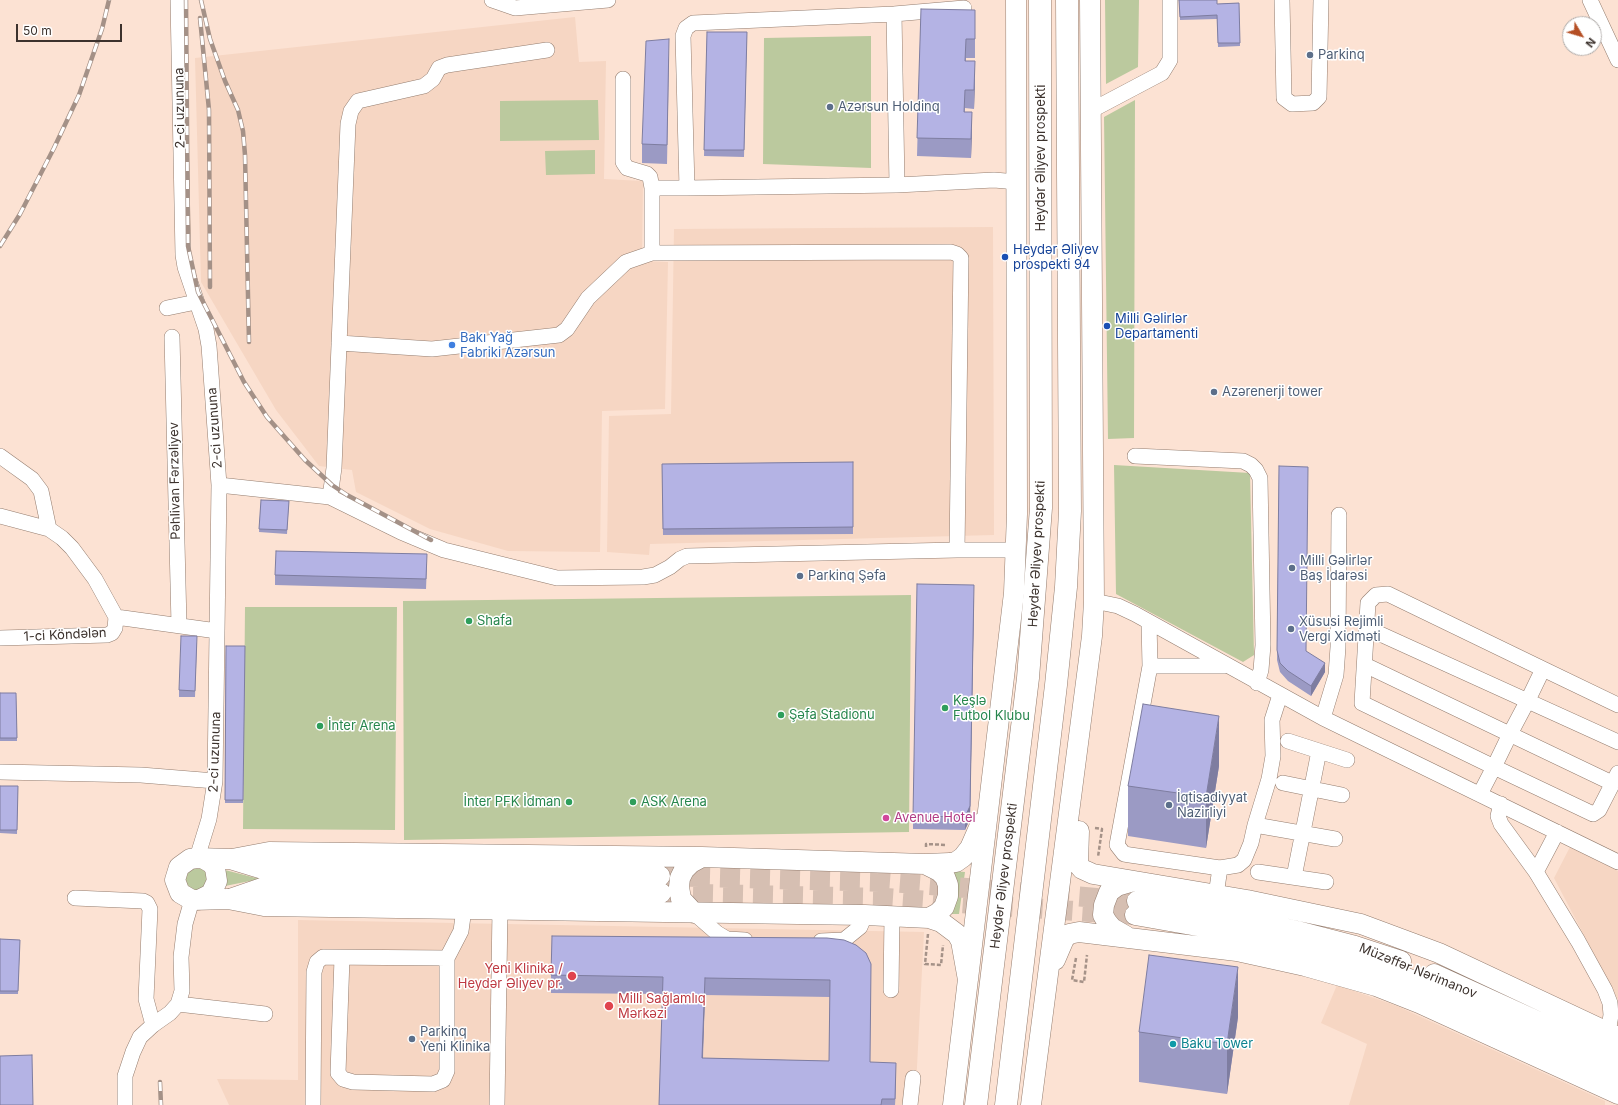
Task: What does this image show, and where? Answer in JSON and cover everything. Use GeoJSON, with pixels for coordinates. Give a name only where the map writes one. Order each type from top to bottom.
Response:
{"type":"FeatureCollection","features":[{"type":"Feature","properties":{"kind":"highway","name":"Heydər Əliyev prospekti"},"geometry":{"type":"LineString","coordinates":[[976,1105],[1028,678],[1041,508],[1040,0]]}},
{"type":"Feature","properties":{"kind":"highway","name":"Heydər Əliyev prospekti"},"geometry":{"type":"LineString","coordinates":[[1006,1105],[1056,685],[1066,587],[1070,519],[1067,0]]}},
{"type":"Feature","properties":{"kind":"main road"},"geometry":{"type":"LineString","coordinates":[[953,1105],[1014,593],[1016,550],[1016,0]]}},
{"type":"Feature","properties":{"kind":"main road"},"geometry":{"type":"LineString","coordinates":[[1090,0],[1092,110],[1094,601],[1077,858],[1082,869],[1093,874],[1216,894],[1361,924],[1397,936],[1440,954],[1613,1035]]}},
{"type":"Feature","properties":{"kind":"main road"},"geometry":{"type":"LineString","coordinates":[[1031,1105],[1092,636]]}},
{"type":"Feature","properties":{"kind":"main road"},"geometry":{"type":"LineString","coordinates":[[968,980],[961,941],[957,934],[946,924],[929,918],[865,915],[264,906],[228,899],[196,900],[180,893],[176,887],[176,873],[184,862],[200,858],[230,859],[269,852],[702,857],[925,864],[956,862],[963,857],[974,839],[990,798]]}},
{"type":"Feature","properties":{"kind":"main road"},"geometry":{"type":"LineString","coordinates":[[694,912],[681,899],[679,887],[680,878],[684,870],[691,863],[702,857]]}},
{"type":"Feature","properties":{"kind":"main road"},"geometry":{"type":"LineString","coordinates":[[196,900],[212,894],[218,881],[211,863],[200,858]]}},
{"type":"Feature","properties":{"kind":"main road"},"geometry":{"type":"LineString","coordinates":[[228,899],[265,887],[660,885],[266,870],[230,859]]}},
{"type":"Feature","properties":{"kind":"main road"},"geometry":{"type":"LineString","coordinates":[[925,864],[939,871],[945,876],[948,885],[948,896],[944,907],[938,913],[929,918]]}},
{"type":"Feature","properties":{"kind":"main road"},"geometry":{"type":"LineString","coordinates":[[1126,936],[1112,928],[1107,922],[1103,915],[1104,905],[1109,892],[1117,886],[1136,881]]}},
{"type":"Feature","properties":{"kind":"main road","name":"Müzəffər Nərimanov"},"geometry":{"type":"LineString","coordinates":[[1618,1058],[1431,973],[1356,946],[1298,931],[1237,918],[1136,908],[1302,947],[1384,969],[1433,989],[1618,1075]]}},
{"type":"Feature","properties":{"kind":"main road"},"geometry":{"type":"LineString","coordinates":[[1048,980],[1060,945],[1069,934],[1079,932],[1126,936],[1237,951],[1305,966],[1376,986],[1419,1003],[1618,1094]]}},
{"type":"Feature","properties":{"kind":"street","name":"2-ci uzununa"},"geometry":{"type":"LineString","coordinates":[[178,0],[182,243],[185,267],[206,329],[209,346],[219,485],[215,781],[209,819],[200,858]]}},
{"type":"Feature","properties":{"kind":"street"},"geometry":{"type":"LineString","coordinates":[[492,0],[515,8],[608,0]]}},
{"type":"Feature","properties":{"kind":"street"},"geometry":{"type":"LineString","coordinates":[[1092,110],[1162,73],[1170,60],[1170,0]]}},
{"type":"Feature","properties":{"kind":"street"},"geometry":{"type":"LineString","coordinates":[[1282,0],[1284,98],[1292,104],[1313,103],[1319,97],[1321,0]]}},
{"type":"Feature","properties":{"kind":"street"},"geometry":{"type":"LineString","coordinates":[[1590,0],[1618,60]]}},
{"type":"Feature","properties":{"kind":"street"},"geometry":{"type":"LineString","coordinates":[[687,188],[684,36],[686,28],[693,24],[894,14],[964,8]]}},
{"type":"Feature","properties":{"kind":"street"},"geometry":{"type":"LineString","coordinates":[[894,14],[897,185]]}},
{"type":"Feature","properties":{"kind":"street"},"geometry":{"type":"LineString","coordinates":[[330,497],[334,468],[348,124],[351,111],[358,101],[424,86],[433,79],[439,68],[447,64],[547,50]]}},
{"type":"Feature","properties":{"kind":"street"},"geometry":{"type":"LineString","coordinates":[[623,79],[623,162],[627,168],[647,174],[650,177],[652,188],[652,252]]}},
{"type":"Feature","properties":{"kind":"street"},"geometry":{"type":"LineString","coordinates":[[652,188],[897,185],[994,180],[1017,182]]}},
{"type":"Feature","properties":{"kind":"street"},"geometry":{"type":"LineString","coordinates":[[339,343],[432,349],[559,334],[567,329],[588,298],[626,262],[652,252],[951,252],[957,254],[961,258],[957,550]]}},
{"type":"Feature","properties":{"kind":"street"},"geometry":{"type":"LineString","coordinates":[[166,308],[196,302]]}},
{"type":"Feature","properties":{"kind":"street","name":"Pəhlivan Fərzəliyev"},"geometry":{"type":"LineString","coordinates":[[172,337],[179,625]]}},
{"type":"Feature","properties":{"kind":"street"},"geometry":{"type":"LineString","coordinates":[[0,456],[32,480],[41,491],[49,529]]}},
{"type":"Feature","properties":{"kind":"street"},"geometry":{"type":"LineString","coordinates":[[1135,456],[1243,461],[1252,465],[1256,470],[1260,478],[1263,645],[1261,670],[1257,683]]}},
{"type":"Feature","properties":{"kind":"street"},"geometry":{"type":"LineString","coordinates":[[219,485],[330,497],[401,532],[444,550],[557,578],[644,577],[655,575],[687,556],[1016,550]]}},
{"type":"Feature","properties":{"kind":"street"},"geometry":{"type":"LineString","coordinates":[[1323,718],[1336,675],[1338,646],[1339,515]]}},
{"type":"Feature","properties":{"kind":"street"},"geometry":{"type":"LineString","coordinates":[[0,516],[49,529],[62,538],[72,548],[95,579],[116,617],[217,631]]}},
{"type":"Feature","properties":{"kind":"street"},"geometry":{"type":"LineString","coordinates":[[1364,665],[1510,734],[1615,778],[1599,810],[1593,814],[1362,703],[1364,665],[1367,628],[1368,602],[1376,595],[1388,594],[1618,705]]}},
{"type":"Feature","properties":{"kind":"street"},"geometry":{"type":"LineString","coordinates":[[1094,601],[1118,606],[1323,718],[1618,862]]}},
{"type":"Feature","properties":{"kind":"street","name":"1-ci Köndələn"},"geometry":{"type":"LineString","coordinates":[[0,638],[107,635],[112,633],[115,628],[116,617]]}},
{"type":"Feature","properties":{"kind":"street"},"geometry":{"type":"LineString","coordinates":[[1149,622],[1150,666],[1117,845],[1124,854],[1220,868],[1238,865],[1244,860],[1251,843],[1270,771],[1273,756],[1272,720],[1280,695]]}},
{"type":"Feature","properties":{"kind":"street"},"geometry":{"type":"LineString","coordinates":[[1367,628],[1618,742]]}},
{"type":"Feature","properties":{"kind":"street"},"geometry":{"type":"LineString","coordinates":[[1150,666],[1227,666]]}},
{"type":"Feature","properties":{"kind":"street"},"geometry":{"type":"LineString","coordinates":[[1480,794],[1543,669]]}},
{"type":"Feature","properties":{"kind":"street"},"geometry":{"type":"LineString","coordinates":[[1288,742],[1347,760]]}},
{"type":"Feature","properties":{"kind":"street"},"geometry":{"type":"LineString","coordinates":[[1294,877],[1319,751]]}},
{"type":"Feature","properties":{"kind":"street"},"geometry":{"type":"LineString","coordinates":[[0,772],[141,775],[215,781]]}},
{"type":"Feature","properties":{"kind":"street"},"geometry":{"type":"LineString","coordinates":[[1283,783],[1342,795]]}},
{"type":"Feature","properties":{"kind":"street"},"geometry":{"type":"LineString","coordinates":[[1500,804],[1498,816],[1501,824],[1536,872],[1578,941],[1605,990],[1610,1003],[1613,1035]]}},
{"type":"Feature","properties":{"kind":"street"},"geometry":{"type":"LineString","coordinates":[[1255,825],[1335,839]]}},
{"type":"Feature","properties":{"kind":"street"},"geometry":{"type":"LineString","coordinates":[[1536,872],[1557,832]]}},
{"type":"Feature","properties":{"kind":"street"},"geometry":{"type":"LineString","coordinates":[[1216,894],[1220,868]]}},
{"type":"Feature","properties":{"kind":"street"},"geometry":{"type":"LineString","coordinates":[[1258,872],[1326,882]]}},
{"type":"Feature","properties":{"kind":"street"},"geometry":{"type":"LineString","coordinates":[[75,898],[143,901],[147,903],[150,909],[146,999],[153,1024]]}},
{"type":"Feature","properties":{"kind":"street"},"geometry":{"type":"LineString","coordinates":[[124,1105],[125,1076],[130,1058],[140,1037],[153,1024],[170,1013],[178,1004],[182,992],[181,957],[185,924],[196,900]]}},
{"type":"Feature","properties":{"kind":"street"},"geometry":{"type":"LineString","coordinates":[[342,958],[338,1072],[343,1079],[353,1082],[433,1084],[443,1080],[447,1071],[448,958],[461,931],[464,909]]}},
{"type":"Feature","properties":{"kind":"street"},"geometry":{"type":"LineString","coordinates":[[497,1105],[500,909]]}},
{"type":"Feature","properties":{"kind":"street"},"geometry":{"type":"LineString","coordinates":[[694,912],[717,933],[727,939],[763,940]]}},
{"type":"Feature","properties":{"kind":"street"},"geometry":{"type":"LineString","coordinates":[[808,941],[844,940],[860,927],[865,915]]}},
{"type":"Feature","properties":{"kind":"street"},"geometry":{"type":"LineString","coordinates":[[891,990],[892,916]]}},
{"type":"Feature","properties":{"kind":"street"},"geometry":{"type":"LineString","coordinates":[[313,1105],[314,972],[316,962],[323,958],[448,958]]}},
{"type":"Feature","properties":{"kind":"street"},"geometry":{"type":"LineString","coordinates":[[178,1004],[265,1014]]}},
{"type":"Feature","properties":{"kind":"street"},"geometry":{"type":"LineString","coordinates":[[910,1105],[913,1078]]}},
{"type":"Feature","properties":{"kind":"path"},"geometry":{"type":"LineString","coordinates":[[1098,857],[1102,829]]}},
{"type":"Feature","properties":{"kind":"path"},"geometry":{"type":"LineString","coordinates":[[926,844],[952,845]]}},
{"type":"Feature","properties":{"kind":"path"},"geometry":{"type":"LineString","coordinates":[[929,918],[925,964],[941,965],[944,939]]}},
{"type":"Feature","properties":{"kind":"path"},"geometry":{"type":"LineString","coordinates":[[1076,952],[1072,980],[1084,982],[1087,955]]}},
{"type":"Feature","properties":{"kind":"shaded area","name":"Bakı Yağ Fabriki Azərsun"},"geometry":{"type":"Polygon","coordinates":[[[575,17],[579,62],[606,61],[604,179],[643,181],[642,261],[668,262],[665,409],[602,411],[600,552],[508,551],[430,529],[356,492],[352,470],[319,466],[276,410],[201,282],[195,58],[575,17]]]}},
{"type":"Feature","properties":{"kind":"shaded area"},"geometry":{"type":"Polygon","coordinates":[[[993,227],[994,535],[650,544],[649,555],[607,552],[609,416],[671,414],[674,229],[993,227]]]}},
{"type":"Feature","properties":{"kind":"shaded area"},"geometry":{"type":"Polygon","coordinates":[[[1570,847],[1618,871],[1618,1000],[1554,878],[1570,847]]]}},
{"type":"Feature","properties":{"kind":"shaded area","name":"Milli Sağlamlıq Mərkəzi"},"geometry":{"type":"Polygon","coordinates":[[[298,920],[924,932],[915,1105],[229,1105],[217,1079],[298,1080],[298,920]]]}},
{"type":"Feature","properties":{"kind":"shaded area"},"geometry":{"type":"Polygon","coordinates":[[[1337,985],[1397,1006],[1605,1101],[1605,1105],[1349,1105],[1367,1044],[1321,1023],[1337,985]]]}},
{"type":"Feature","properties":{"kind":"green space"},"geometry":{"type":"Polygon","coordinates":[[[1105,0],[1139,0],[1138,67],[1106,84],[1105,0]]]}},
{"type":"Feature","properties":{"kind":"green space"},"geometry":{"type":"Polygon","coordinates":[[[871,36],[871,168],[763,164],[764,38],[871,36]]]}},
{"type":"Feature","properties":{"kind":"green space"},"geometry":{"type":"Polygon","coordinates":[[[598,100],[599,140],[500,141],[500,101],[598,100]]]}},
{"type":"Feature","properties":{"kind":"green space"},"geometry":{"type":"Polygon","coordinates":[[[1135,100],[1134,438],[1108,439],[1104,117],[1135,100]]]}},
{"type":"Feature","properties":{"kind":"green space"},"geometry":{"type":"Polygon","coordinates":[[[595,150],[595,174],[546,175],[545,151],[595,150]]]}},
{"type":"Feature","properties":{"kind":"green space"},"geometry":{"type":"Polygon","coordinates":[[[1114,465],[1250,473],[1254,655],[1243,662],[1116,594],[1114,465]]]}},
{"type":"Feature","properties":{"kind":"green space"},"geometry":{"type":"Polygon","coordinates":[[[911,595],[909,832],[404,840],[403,601],[911,595]]]}},
{"type":"Feature","properties":{"kind":"green space","name":"İnter Arena"},"geometry":{"type":"Polygon","coordinates":[[[245,607],[397,607],[395,830],[243,829],[245,607]]]}},
{"type":"Feature","properties":{"kind":"green space"},"geometry":{"type":"Polygon","coordinates":[[[193,868],[201,868],[208,875],[208,883],[201,890],[193,890],[186,883],[186,875],[193,868]]]}},
{"type":"Feature","properties":{"kind":"green space"},"geometry":{"type":"Polygon","coordinates":[[[225,870],[260,879],[225,886],[225,870]]]}},
{"type":"Feature","properties":{"kind":"green space"},"geometry":{"type":"Polygon","coordinates":[[[952,871],[965,872],[959,914],[948,914],[952,871]]]}},
{"type":"Feature","properties":{"kind":"building"},"geometry":{"type":"Polygon","coordinates":[[[1179,0],[1217,0],[1217,4],[1239,3],[1240,43],[1218,43],[1217,15],[1180,17],[1179,0]]]}},
{"type":"Feature","properties":{"kind":"building"},"geometry":{"type":"Polygon","coordinates":[[[921,9],[975,10],[975,39],[966,39],[965,61],[975,61],[974,90],[965,90],[964,112],[972,112],[971,139],[917,138],[921,9]]]}},
{"type":"Feature","properties":{"kind":"building"},"geometry":{"type":"Polygon","coordinates":[[[707,32],[747,32],[744,150],[704,150],[707,32]]]}},
{"type":"Feature","properties":{"kind":"building"},"geometry":{"type":"Polygon","coordinates":[[[669,39],[667,145],[642,144],[646,41],[669,39]]]}},
{"type":"Feature","properties":{"kind":"building"},"geometry":{"type":"Polygon","coordinates":[[[853,462],[853,527],[663,529],[662,464],[853,462]]]}},
{"type":"Feature","properties":{"kind":"building","name":"Milli Gəlirlər Baş İdarəsi"},"geometry":{"type":"Polygon","coordinates":[[[1279,466],[1308,467],[1306,651],[1325,663],[1311,686],[1288,671],[1280,663],[1277,650],[1279,466]]]}},
{"type":"Feature","properties":{"kind":"building"},"geometry":{"type":"Polygon","coordinates":[[[261,500],[289,501],[287,530],[259,529],[261,500]]]}},
{"type":"Feature","properties":{"kind":"building"},"geometry":{"type":"Polygon","coordinates":[[[276,551],[427,554],[426,579],[275,575],[276,551]]]}},
{"type":"Feature","properties":{"kind":"building"},"geometry":{"type":"Polygon","coordinates":[[[917,584],[974,585],[970,806],[965,817],[913,816],[917,584]]]}},
{"type":"Feature","properties":{"kind":"building"},"geometry":{"type":"Polygon","coordinates":[[[181,636],[197,636],[195,691],[179,690],[181,636]]]}},
{"type":"Feature","properties":{"kind":"building"},"geometry":{"type":"Polygon","coordinates":[[[226,646],[245,646],[243,800],[225,800],[226,646]]]}},
{"type":"Feature","properties":{"kind":"building"},"geometry":{"type":"Polygon","coordinates":[[[0,693],[16,693],[17,738],[0,738],[0,693]]]}},
{"type":"Feature","properties":{"kind":"building"},"geometry":{"type":"Polygon","coordinates":[[[1143,704],[1219,716],[1206,797],[1128,786],[1143,704]]]}},
{"type":"Feature","properties":{"kind":"building"},"geometry":{"type":"Polygon","coordinates":[[[0,786],[18,786],[17,830],[0,830],[0,786]]]}},
{"type":"Feature","properties":{"kind":"building"},"geometry":{"type":"Polygon","coordinates":[[[552,936],[827,938],[844,940],[856,945],[866,953],[871,964],[870,1062],[896,1063],[895,1099],[882,1099],[881,1105],[659,1105],[663,977],[551,975],[552,936]],[[705,978],[702,1058],[829,1061],[830,980],[705,978]]]}},
{"type":"Feature","properties":{"kind":"building"},"geometry":{"type":"Polygon","coordinates":[[[0,939],[20,940],[18,991],[0,991],[0,939]]]}},
{"type":"Feature","properties":{"kind":"building"},"geometry":{"type":"Polygon","coordinates":[[[1149,955],[1238,967],[1227,1044],[1139,1032],[1149,955]]]}},
{"type":"Feature","properties":{"kind":"building"},"geometry":{"type":"Polygon","coordinates":[[[32,1055],[33,1105],[0,1105],[0,1056],[32,1055]]]}},
{"type":"Feature","properties":{"kind":"tunnel"},"geometry":{"type":"LineString","coordinates":[[660,876],[889,882],[1137,901]]}},
{"type":"Feature","properties":{"kind":"tunnel"},"geometry":{"type":"LineString","coordinates":[[663,893],[885,898],[1135,915]]}},
{"type":"Feature","properties":{"kind":"railway"},"geometry":{"type":"LineString","coordinates":[[0,246],[20,214],[79,95],[102,29],[109,0]]}},
{"type":"Feature","properties":{"kind":"railway"},"geometry":{"type":"LineString","coordinates":[[186,0],[188,246],[198,292],[244,382],[267,417],[305,460],[332,485],[347,495],[431,540]]}},
{"type":"Feature","properties":{"kind":"railway"},"geometry":{"type":"LineString","coordinates":[[201,0],[210,39],[225,81],[238,110],[243,131],[245,155],[249,342]]}},
{"type":"Feature","properties":{"kind":"railway"},"geometry":{"type":"LineString","coordinates":[[200,18],[209,110],[210,287]]}},
{"type":"Feature","properties":{"kind":"railway"},"geometry":{"type":"LineString","coordinates":[[160,1082],[161,1105]]}},
{"type":"Feature","properties":{"kind":"place","name":"Parkinq"},"geometry":{"type":"Point","coordinates":[1310,55]}},
{"type":"Feature","properties":{"kind":"place","name":"Azərsun Holdinq"},"geometry":{"type":"Point","coordinates":[830,107]}},
{"type":"Feature","properties":{"kind":"place","name":"Heydər Əliyev prospekti 94"},"geometry":{"type":"Point","coordinates":[1005,257]}},
{"type":"Feature","properties":{"kind":"place","name":"Milli Gəlirlər Departamenti"},"geometry":{"type":"Point","coordinates":[1107,326]}},
{"type":"Feature","properties":{"kind":"place","name":"Bakı Yağ Fabriki Azərsun"},"geometry":{"type":"Point","coordinates":[452,345]}},
{"type":"Feature","properties":{"kind":"place","name":"Azərenerji tower"},"geometry":{"type":"Point","coordinates":[1214,392]}},
{"type":"Feature","properties":{"kind":"place","name":"Milli Gəlirlər Baş İdarəsi"},"geometry":{"type":"Point","coordinates":[1292,568]}},
{"type":"Feature","properties":{"kind":"place","name":"Parkinq Şəfa"},"geometry":{"type":"Point","coordinates":[800,576]}},
{"type":"Feature","properties":{"kind":"place","name":"Shafa"},"geometry":{"type":"Point","coordinates":[469,621]}},
{"type":"Feature","properties":{"kind":"place","name":"Xüsusi Rejimli Vergi Xidməti"},"geometry":{"type":"Point","coordinates":[1291,629]}},
{"type":"Feature","properties":{"kind":"place","name":"Keşlə Futbol Klubu"},"geometry":{"type":"Point","coordinates":[945,708]}},
{"type":"Feature","properties":{"kind":"place","name":"Şəfa Stadionu"},"geometry":{"type":"Point","coordinates":[781,715]}},
{"type":"Feature","properties":{"kind":"place","name":"İnter Arena"},"geometry":{"type":"Point","coordinates":[320,726]}},
{"type":"Feature","properties":{"kind":"place","name":"İnter PFK İdman"},"geometry":{"type":"Point","coordinates":[569,802]}},
{"type":"Feature","properties":{"kind":"place","name":"ASK Arena"},"geometry":{"type":"Point","coordinates":[633,802]}},
{"type":"Feature","properties":{"kind":"place","name":"İqtisadiyyat Nazirliyi"},"geometry":{"type":"Point","coordinates":[1169,805]}},
{"type":"Feature","properties":{"kind":"place","name":"Avenue Hotel"},"geometry":{"type":"Point","coordinates":[886,818]}},
{"type":"Feature","properties":{"kind":"place","name":"Yeni Klinika / Heydər Əliyev pr."},"geometry":{"type":"Point","coordinates":[572,976]}},
{"type":"Feature","properties":{"kind":"place","name":"Milli Sağlamlıq Mərkəzi"},"geometry":{"type":"Point","coordinates":[609,1006]}},
{"type":"Feature","properties":{"kind":"place","name":"Parkinq Yeni Klinika"},"geometry":{"type":"Point","coordinates":[412,1039]}},
{"type":"Feature","properties":{"kind":"place","name":"Baku Tower"},"geometry":{"type":"Point","coordinates":[1173,1044]}}]}
